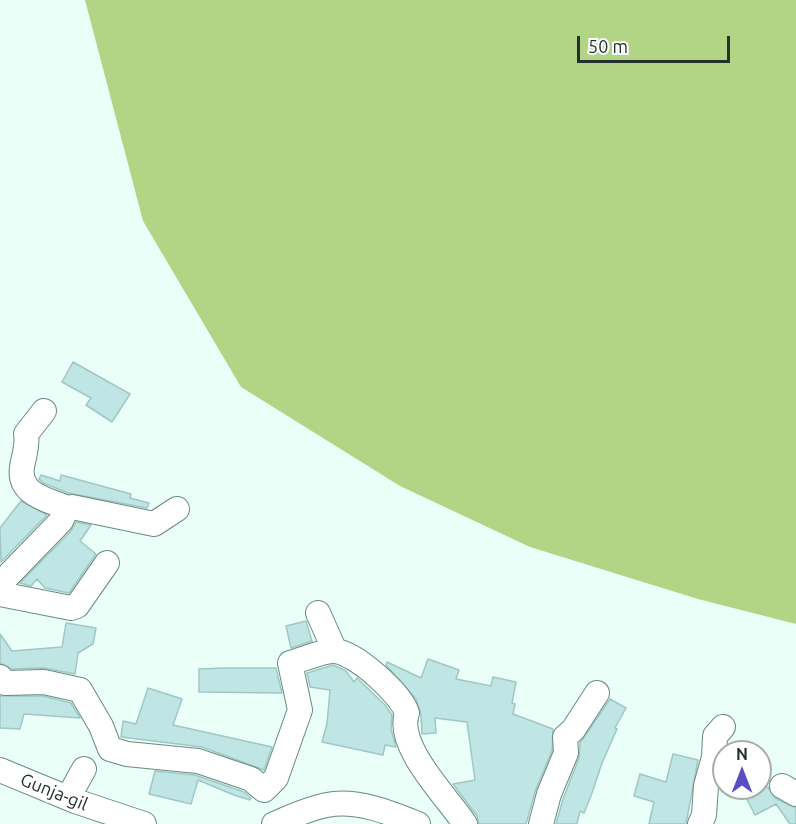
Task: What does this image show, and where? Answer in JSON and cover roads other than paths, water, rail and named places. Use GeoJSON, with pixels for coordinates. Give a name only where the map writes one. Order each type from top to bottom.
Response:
{"type":"FeatureCollection","features":[{"type":"Feature","properties":{"kind":"street"},"geometry":{"type":"LineString","coordinates":[[44,411],[26,434],[27,446],[21,469],[23,483],[28,492],[67,508],[72,507],[154,524],[177,508]]}},
{"type":"Feature","properties":{"kind":"street"},"geometry":{"type":"LineString","coordinates":[[0,584],[61,521],[67,508]]}},
{"type":"Feature","properties":{"kind":"street"},"geometry":{"type":"LineString","coordinates":[[0,594],[71,608],[77,606],[107,563]]}},
{"type":"Feature","properties":{"kind":"street"},"geometry":{"type":"LineString","coordinates":[[318,614],[335,651]]}},
{"type":"Feature","properties":{"kind":"street"},"geometry":{"type":"LineString","coordinates":[[0,677],[5,683],[45,682],[80,690],[101,726],[106,744],[118,752],[198,761],[251,779],[264,790],[276,778],[300,710],[290,663],[335,651],[359,662],[399,696],[407,713],[404,721],[406,731],[418,758],[436,788],[465,824]]}},
{"type":"Feature","properties":{"kind":"street"},"geometry":{"type":"LineString","coordinates":[[541,824],[549,794],[566,753],[565,737],[573,730],[597,693]]}},
{"type":"Feature","properties":{"kind":"street"},"geometry":{"type":"LineString","coordinates":[[700,824],[704,815],[706,786],[714,757],[715,736],[723,727]]}},
{"type":"Feature","properties":{"kind":"street"},"geometry":{"type":"LineString","coordinates":[[68,798],[84,769]]}},
{"type":"Feature","properties":{"kind":"street","name":"Gunja-gil"},"geometry":{"type":"LineString","coordinates":[[0,770],[68,798],[144,824]]}},
{"type":"Feature","properties":{"kind":"street"},"geometry":{"type":"LineString","coordinates":[[274,824],[318,807],[336,804],[379,810],[418,824]]}}]}
